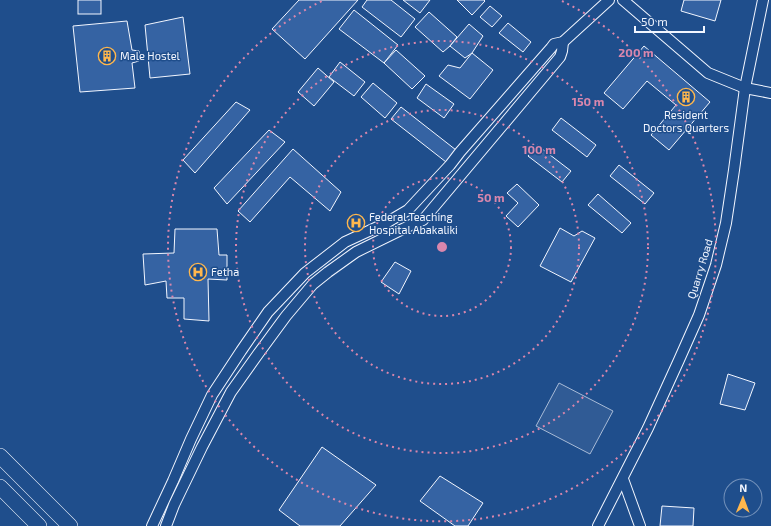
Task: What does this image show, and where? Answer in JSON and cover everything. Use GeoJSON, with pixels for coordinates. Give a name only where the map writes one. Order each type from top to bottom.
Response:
{"type":"FeatureCollection","features":[{"type":"Feature","properties":{"kind":"highway"},"geometry":{"type":"LineString","coordinates":[[0,456],[70,526]]}},
{"type":"Feature","properties":{"kind":"highway"},"geometry":{"type":"LineString","coordinates":[[0,487],[38,526]]}},
{"type":"Feature","properties":{"kind":"street"},"geometry":{"type":"LineString","coordinates":[[152,526],[212,395],[268,312],[305,273],[345,242],[386,223],[408,210],[450,165],[550,48],[554,44],[563,42],[609,0]]}},
{"type":"Feature","properties":{"kind":"street"},"geometry":{"type":"LineString","coordinates":[[623,0],[708,73],[745,88],[771,93]]}},
{"type":"Feature","properties":{"kind":"street","name":"Quarry Road"},"geometry":{"type":"LineString","coordinates":[[598,526],[648,428],[679,360],[699,315],[716,265],[726,222],[745,88],[763,0]]}},
{"type":"Feature","properties":{"kind":"street"},"geometry":{"type":"LineString","coordinates":[[166,526],[174,505],[202,447],[231,392],[286,316],[314,284],[356,252],[423,220],[560,57],[563,42]]}},
{"type":"Feature","properties":{"kind":"street"},"geometry":{"type":"LineString","coordinates":[[521,82],[531,91]]}},
{"type":"Feature","properties":{"kind":"street"},"geometry":{"type":"LineString","coordinates":[[474,137],[485,146]]}},
{"type":"Feature","properties":{"kind":"street"},"geometry":{"type":"LineString","coordinates":[[623,479],[640,526]]}},
{"type":"Feature","properties":{"kind":"shaded area"},"geometry":{"type":"Polygon","coordinates":[[[559,383],[613,411],[590,454],[536,426],[559,383]]]}},
{"type":"Feature","properties":{"kind":"building"},"geometry":{"type":"Polygon","coordinates":[[[78,0],[101,0],[101,14],[78,14],[78,0]]]}},
{"type":"Feature","properties":{"kind":"building"},"geometry":{"type":"Polygon","coordinates":[[[299,0],[358,0],[305,59],[272,29],[299,0]]]}},
{"type":"Feature","properties":{"kind":"building"},"geometry":{"type":"Polygon","coordinates":[[[367,0],[391,0],[415,19],[401,37],[362,7],[367,0]]]}},
{"type":"Feature","properties":{"kind":"building"},"geometry":{"type":"Polygon","coordinates":[[[403,0],[430,0],[420,13],[403,0]]]}},
{"type":"Feature","properties":{"kind":"building"},"geometry":{"type":"Polygon","coordinates":[[[457,0],[484,0],[485,1],[472,15],[457,0]]]}},
{"type":"Feature","properties":{"kind":"building"},"geometry":{"type":"Polygon","coordinates":[[[684,0],[721,0],[715,21],[681,11],[684,0]]]}},
{"type":"Feature","properties":{"kind":"building"},"geometry":{"type":"Polygon","coordinates":[[[490,6],[502,16],[492,27],[480,17],[490,6]]]}},
{"type":"Feature","properties":{"kind":"building"},"geometry":{"type":"Polygon","coordinates":[[[354,10],[398,45],[384,63],[339,29],[354,10]]]}},
{"type":"Feature","properties":{"kind":"building"},"geometry":{"type":"Polygon","coordinates":[[[429,12],[457,37],[443,52],[415,27],[429,12]]]}},
{"type":"Feature","properties":{"kind":"building"},"geometry":{"type":"Polygon","coordinates":[[[183,17],[190,74],[150,78],[145,25],[183,17]]]}},
{"type":"Feature","properties":{"kind":"building","name":"Male Hostel"},"geometry":{"type":"Polygon","coordinates":[[[127,21],[132,50],[139,51],[139,61],[132,63],[135,88],[80,92],[73,26],[127,21]]]}},
{"type":"Feature","properties":{"kind":"building"},"geometry":{"type":"Polygon","coordinates":[[[508,23],[531,42],[523,52],[499,33],[508,23]]]}},
{"type":"Feature","properties":{"kind":"building"},"geometry":{"type":"Polygon","coordinates":[[[469,24],[483,36],[472,53],[465,58],[450,46],[469,24]]]}},
{"type":"Feature","properties":{"kind":"building","name":"Resident Doctors Quarters"},"geometry":{"type":"Polygon","coordinates":[[[644,46],[710,102],[669,150],[651,135],[676,105],[647,81],[623,109],[604,93],[644,46]]]}},
{"type":"Feature","properties":{"kind":"building"},"geometry":{"type":"Polygon","coordinates":[[[396,50],[425,76],[412,89],[384,63],[396,50]]]}},
{"type":"Feature","properties":{"kind":"building"},"geometry":{"type":"Polygon","coordinates":[[[472,53],[493,70],[470,99],[439,76],[448,65],[460,68],[472,53]]]}},
{"type":"Feature","properties":{"kind":"building"},"geometry":{"type":"Polygon","coordinates":[[[340,62],[365,82],[354,96],[329,77],[340,62]]]}},
{"type":"Feature","properties":{"kind":"building"},"geometry":{"type":"Polygon","coordinates":[[[318,68],[334,82],[314,106],[298,92],[318,68]]]}},
{"type":"Feature","properties":{"kind":"building"},"geometry":{"type":"Polygon","coordinates":[[[373,83],[397,103],[385,118],[361,97],[373,83]]]}},
{"type":"Feature","properties":{"kind":"building"},"geometry":{"type":"Polygon","coordinates":[[[426,84],[454,104],[444,118],[417,98],[426,84]]]}},
{"type":"Feature","properties":{"kind":"building"},"geometry":{"type":"Polygon","coordinates":[[[236,102],[250,110],[195,173],[183,160],[236,102]]]}},
{"type":"Feature","properties":{"kind":"building"},"geometry":{"type":"Polygon","coordinates":[[[401,107],[456,150],[446,162],[391,119],[401,107]]]}},
{"type":"Feature","properties":{"kind":"building"},"geometry":{"type":"Polygon","coordinates":[[[561,118],[596,145],[587,157],[552,130],[561,118]]]}},
{"type":"Feature","properties":{"kind":"building"},"geometry":{"type":"Polygon","coordinates":[[[269,130],[285,142],[227,204],[214,188],[269,130]]]}},
{"type":"Feature","properties":{"kind":"building"},"geometry":{"type":"Polygon","coordinates":[[[537,145],[571,171],[562,182],[528,156],[537,145]]]}},
{"type":"Feature","properties":{"kind":"building"},"geometry":{"type":"Polygon","coordinates":[[[293,149],[341,192],[330,211],[290,177],[250,222],[238,211],[293,149]]]}},
{"type":"Feature","properties":{"kind":"building"},"geometry":{"type":"Polygon","coordinates":[[[619,165],[654,193],[645,204],[610,176],[619,165]]]}},
{"type":"Feature","properties":{"kind":"building"},"geometry":{"type":"Polygon","coordinates":[[[517,184],[539,205],[518,227],[506,216],[518,203],[507,193],[517,184]]]}},
{"type":"Feature","properties":{"kind":"building"},"geometry":{"type":"Polygon","coordinates":[[[598,194],[631,223],[622,233],[588,205],[598,194]]]}},
{"type":"Feature","properties":{"kind":"building"},"geometry":{"type":"Polygon","coordinates":[[[560,228],[574,236],[582,231],[595,238],[571,282],[540,266],[560,228]]]}},
{"type":"Feature","properties":{"kind":"building"},"geometry":{"type":"Polygon","coordinates":[[[175,229],[217,229],[219,255],[227,255],[227,280],[208,279],[209,321],[184,319],[184,298],[167,298],[166,281],[145,285],[143,254],[174,253],[175,229]]]}},
{"type":"Feature","properties":{"kind":"building"},"geometry":{"type":"Polygon","coordinates":[[[395,262],[411,271],[399,294],[381,282],[395,262]]]}},
{"type":"Feature","properties":{"kind":"building"},"geometry":{"type":"Polygon","coordinates":[[[728,374],[755,383],[745,410],[720,404],[728,374]]]}},
{"type":"Feature","properties":{"kind":"building"},"geometry":{"type":"Polygon","coordinates":[[[322,447],[376,485],[340,526],[300,526],[279,510],[322,447]]]}},
{"type":"Feature","properties":{"kind":"building"},"geometry":{"type":"Polygon","coordinates":[[[440,476],[483,503],[468,526],[455,526],[420,501],[440,476]]]}},
{"type":"Feature","properties":{"kind":"building"},"geometry":{"type":"Polygon","coordinates":[[[662,506],[694,508],[693,526],[660,526],[662,506]]]}},
{"type":"Feature","properties":{"kind":"place","name":"Male Hostel"},"geometry":{"type":"Point","coordinates":[107,56]}},
{"type":"Feature","properties":{"kind":"place","name":"Resident Doctors Quarters"},"geometry":{"type":"Point","coordinates":[686,97]}},
{"type":"Feature","properties":{"kind":"place","name":"Federal Teaching Hospital Abakaliki"},"geometry":{"type":"Point","coordinates":[356,223]}},
{"type":"Feature","properties":{"kind":"place","name":"Fetha"},"geometry":{"type":"Point","coordinates":[198,272]}}]}
